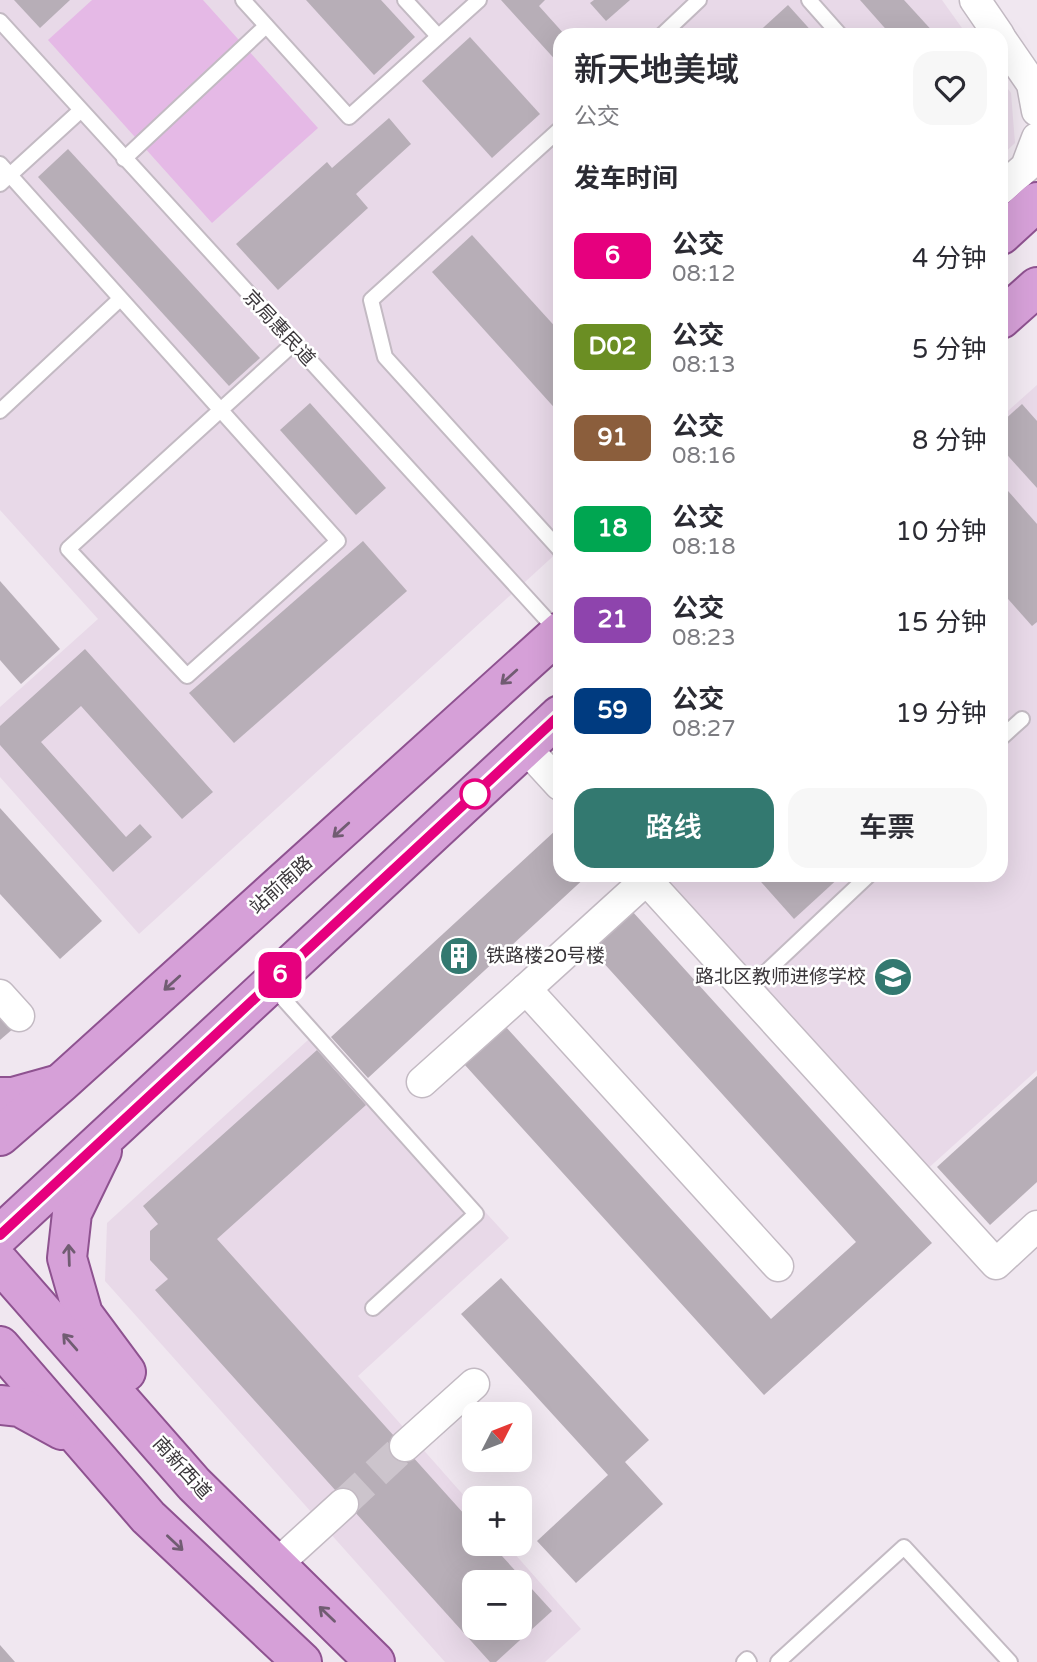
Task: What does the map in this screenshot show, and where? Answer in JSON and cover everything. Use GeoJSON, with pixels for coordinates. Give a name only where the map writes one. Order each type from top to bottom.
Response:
{"type":"FeatureCollection","features":[{"type":"Feature","properties":{"kind":"main road"},"geometry":{"type":"LineString","coordinates":[[1008,228],[1037,202]]}},
{"type":"Feature","properties":{"kind":"main road"},"geometry":{"type":"LineString","coordinates":[[1008,313],[1037,287]]}},
{"type":"Feature","properties":{"kind":"main road","name":"站前南路"},"geometry":{"type":"LineString","coordinates":[[0,1136],[553,637]]}},
{"type":"Feature","properties":{"kind":"main road"},"geometry":{"type":"LineString","coordinates":[[0,1235],[553,721]]}},
{"type":"Feature","properties":{"kind":"main road"},"geometry":{"type":"LineString","coordinates":[[0,1097],[13,1097],[61,1083]]}},
{"type":"Feature","properties":{"kind":"main road"},"geometry":{"type":"LineString","coordinates":[[110,1133],[72,1213],[67,1258],[83,1314],[137,1388],[194,1484]]}},
{"type":"Feature","properties":{"kind":"main road","name":"南新西道"},"geometry":{"type":"LineString","coordinates":[[0,1262],[194,1484],[375,1662]]}},
{"type":"Feature","properties":{"kind":"main road"},"geometry":{"type":"LineString","coordinates":[[0,1346],[148,1517]]}},
{"type":"Feature","properties":{"kind":"main road"},"geometry":{"type":"LineString","coordinates":[[0,1405],[20,1407],[62,1431],[148,1517],[302,1662]]}},
{"type":"Feature","properties":{"kind":"street"},"geometry":{"type":"LineString","coordinates":[[975,0],[994,28]]}},
{"type":"Feature","properties":{"kind":"street"},"geometry":{"type":"LineString","coordinates":[[1008,49],[1032,84],[1037,111]]}},
{"type":"Feature","properties":{"kind":"street"},"geometry":{"type":"LineString","coordinates":[[1008,183],[1026,167],[1037,138]]}},
{"type":"Feature","properties":{"kind":"street"},"geometry":{"type":"LineString","coordinates":[[525,747],[553,777]]}},
{"type":"Feature","properties":{"kind":"street"},"geometry":{"type":"LineString","coordinates":[[422,1082],[526,989],[639,882]]}},
{"type":"Feature","properties":{"kind":"street"},"geometry":{"type":"LineString","coordinates":[[648,882],[996,1264],[1037,1226]]}},
{"type":"Feature","properties":{"kind":"street"},"geometry":{"type":"LineString","coordinates":[[526,989],[778,1266]]}},
{"type":"Feature","properties":{"kind":"street"},"geometry":{"type":"LineString","coordinates":[[405,1446],[474,1384]]}},
{"type":"Feature","properties":{"kind":"street"},"geometry":{"type":"LineString","coordinates":[[276,1564],[343,1504]]}},
{"type":"Feature","properties":{"kind":"lane"},"geometry":{"type":"LineString","coordinates":[[243,0],[349,117],[478,0]]}},
{"type":"Feature","properties":{"kind":"lane"},"geometry":{"type":"LineString","coordinates":[[405,0],[438,36]]}},
{"type":"Feature","properties":{"kind":"lane"},"geometry":{"type":"LineString","coordinates":[[669,28],[698,0]]}},
{"type":"Feature","properties":{"kind":"lane"},"geometry":{"type":"LineString","coordinates":[[809,0],[834,28]]}},
{"type":"Feature","properties":{"kind":"lane","name":"京局惠民道"},"geometry":{"type":"LineString","coordinates":[[0,21],[553,626]]}},
{"type":"Feature","properties":{"kind":"lane"},"geometry":{"type":"LineString","coordinates":[[124,159],[266,26]]}},
{"type":"Feature","properties":{"kind":"lane"},"geometry":{"type":"LineString","coordinates":[[5,180],[80,111]]}},
{"type":"Feature","properties":{"kind":"lane"},"geometry":{"type":"LineString","coordinates":[[553,135],[370,300],[385,357],[553,542]]}},
{"type":"Feature","properties":{"kind":"lane"},"geometry":{"type":"LineString","coordinates":[[0,164],[5,180],[120,299],[221,411],[338,541],[187,676],[68,549],[221,411],[293,344]]}},
{"type":"Feature","properties":{"kind":"lane"},"geometry":{"type":"LineString","coordinates":[[0,411],[120,299]]}},
{"type":"Feature","properties":{"kind":"lane"},"geometry":{"type":"LineString","coordinates":[[1008,732],[1022,719]]}},
{"type":"Feature","properties":{"kind":"lane"},"geometry":{"type":"LineString","coordinates":[[746,991],[862,882]]}},
{"type":"Feature","properties":{"kind":"lane"},"geometry":{"type":"LineString","coordinates":[[270,984],[477,1214],[373,1308]]}},
{"type":"Feature","properties":{"kind":"lane"},"geometry":{"type":"LineString","coordinates":[[778,1662],[904,1547],[1010,1662]]}},
{"type":"Feature","properties":{"kind":"shaded area"},"geometry":{"type":"Polygon","coordinates":[[[0,0],[942,0],[962,28],[553,28],[553,556],[139,934],[0,777],[0,707],[98,619],[0,510],[0,0]]]}},
{"type":"Feature","properties":{"kind":"shaded area"},"geometry":{"type":"Polygon","coordinates":[[[92,0],[203,0],[318,128],[212,223],[48,40],[92,0]]]}},
{"type":"Feature","properties":{"kind":"shaded area"},"geometry":{"type":"Polygon","coordinates":[[[1008,89],[1011,93],[1015,143],[1008,150],[1008,89]]]}},
{"type":"Feature","properties":{"kind":"shaded area","name":"路北区教师进修学校"},"geometry":{"type":"Polygon","coordinates":[[[1037,385],[1037,1070],[924,1172],[663,882],[1008,882],[1008,411],[1037,385]]]}},
{"type":"Feature","properties":{"kind":"shaded area"},"geometry":{"type":"Polygon","coordinates":[[[319,1030],[509,1238],[358,1376],[462,1493],[462,1556],[517,1556],[529,1570],[462,1570],[462,1640],[532,1640],[532,1573],[581,1629],[545,1662],[445,1662],[105,1281],[107,1223],[319,1030]]]}},
{"type":"Feature","properties":{"kind":"building"},"geometry":{"type":"Polygon","coordinates":[[[14,0],[70,0],[40,28],[14,0]]]}},
{"type":"Feature","properties":{"kind":"building"},"geometry":{"type":"Polygon","coordinates":[[[306,0],[381,0],[415,37],[374,75],[306,0]]]}},
{"type":"Feature","properties":{"kind":"building"},"geometry":{"type":"Polygon","coordinates":[[[501,0],[545,0],[539,6],[559,28],[553,28],[553,57],[501,0]]]}},
{"type":"Feature","properties":{"kind":"building"},"geometry":{"type":"Polygon","coordinates":[[[594,0],[630,0],[606,21],[590,3],[594,0]]]}},
{"type":"Feature","properties":{"kind":"building"},"geometry":{"type":"Polygon","coordinates":[[[860,0],[904,0],[930,28],[885,28],[860,0]]]}},
{"type":"Feature","properties":{"kind":"building"},"geometry":{"type":"Polygon","coordinates":[[[788,5],[809,28],[763,28],[788,5]]]}},
{"type":"Feature","properties":{"kind":"building"},"geometry":{"type":"Polygon","coordinates":[[[470,37],[540,114],[492,158],[422,81],[470,37]]]}},
{"type":"Feature","properties":{"kind":"building"},"geometry":{"type":"Polygon","coordinates":[[[389,118],[411,144],[356,194],[368,208],[278,290],[236,244],[327,162],[332,168],[389,118]]]}},
{"type":"Feature","properties":{"kind":"building"},"geometry":{"type":"Polygon","coordinates":[[[68,149],[260,358],[229,386],[38,177],[68,149]]]}},
{"type":"Feature","properties":{"kind":"building"},"geometry":{"type":"Polygon","coordinates":[[[472,235],[553,324],[553,406],[432,272],[472,235]]]}},
{"type":"Feature","properties":{"kind":"building"},"geometry":{"type":"Polygon","coordinates":[[[310,403],[386,488],[356,515],[280,430],[310,403]]]}},
{"type":"Feature","properties":{"kind":"building"},"geometry":{"type":"Polygon","coordinates":[[[1022,404],[1037,421],[1037,488],[1008,456],[1008,417],[1022,404]]]}},
{"type":"Feature","properties":{"kind":"building"},"geometry":{"type":"Polygon","coordinates":[[[1008,491],[1037,524],[1037,622],[1032,626],[1008,599],[1008,491]]]}},
{"type":"Feature","properties":{"kind":"building"},"geometry":{"type":"Polygon","coordinates":[[[363,541],[407,591],[234,743],[189,693],[363,541]]]}},
{"type":"Feature","properties":{"kind":"building"},"geometry":{"type":"Polygon","coordinates":[[[0,581],[60,649],[21,684],[0,660],[0,581]]]}},
{"type":"Feature","properties":{"kind":"building"},"geometry":{"type":"Polygon","coordinates":[[[85,649],[213,792],[182,819],[81,706],[41,742],[126,837],[140,824],[152,837],[113,872],[0,745],[0,726],[85,649]]]}},
{"type":"Feature","properties":{"kind":"building"},"geometry":{"type":"Polygon","coordinates":[[[0,808],[102,921],[60,959],[0,894],[0,808]]]}},
{"type":"Feature","properties":{"kind":"building","name":"铁路楼20号楼"},"geometry":{"type":"Polygon","coordinates":[[[553,833],[553,882],[580,882],[368,1078],[331,1037],[553,833]]]}},
{"type":"Feature","properties":{"kind":"building"},"geometry":{"type":"Polygon","coordinates":[[[761,882],[834,882],[794,919],[761,882]]]}},
{"type":"Feature","properties":{"kind":"building"},"geometry":{"type":"Polygon","coordinates":[[[632,911],[932,1243],[764,1395],[464,1064],[506,1027],[771,1319],[856,1242],[591,949],[632,911]]]}},
{"type":"Feature","properties":{"kind":"building"},"geometry":{"type":"Polygon","coordinates":[[[0,1013],[14,1028],[0,1040],[0,1013]]]}},
{"type":"Feature","properties":{"kind":"building"},"geometry":{"type":"Polygon","coordinates":[[[317,1050],[366,1105],[217,1239],[462,1512],[462,1556],[502,1556],[515,1570],[462,1570],[462,1631],[155,1290],[168,1279],[150,1260],[150,1231],[158,1224],[143,1206],[317,1050]]]}},
{"type":"Feature","properties":{"kind":"building"},"geometry":{"type":"Polygon","coordinates":[[[1037,1076],[1037,1182],[990,1225],[937,1167],[1037,1076]]]}},
{"type":"Feature","properties":{"kind":"building"},"geometry":{"type":"Polygon","coordinates":[[[501,1278],[649,1440],[625,1462],[663,1504],[576,1583],[537,1541],[608,1475],[461,1314],[501,1278]]]}},
{"type":"Feature","properties":{"kind":"building"},"geometry":{"type":"Polygon","coordinates":[[[532,1589],[552,1611],[532,1629],[532,1589]]]}},
{"type":"Feature","properties":{"kind":"building"},"geometry":{"type":"Polygon","coordinates":[[[470,1640],[520,1640],[496,1662],[490,1662],[470,1640]]]}},
{"type":"Feature","properties":{"kind":"building"},"geometry":{"type":"Polygon","coordinates":[[[0,1645],[15,1662],[0,1662],[0,1645]]]}},
{"type":"Feature","properties":{"kind":"tunnel"},"geometry":{"type":"LineString","coordinates":[[343,1504],[405,1446]]}},
{"type":"Feature","properties":{"kind":"bus line","name":"6"},"geometry":{"type":"LineString","coordinates":[[0,1235],[553,721]]}},
{"type":"Feature","properties":{"kind":"place","name":"铁路楼20号楼"},"geometry":{"type":"Point","coordinates":[459,956]}},
{"type":"Feature","properties":{"kind":"place","name":"路北区教师进修学校"},"geometry":{"type":"Point","coordinates":[893,977]}}]}
